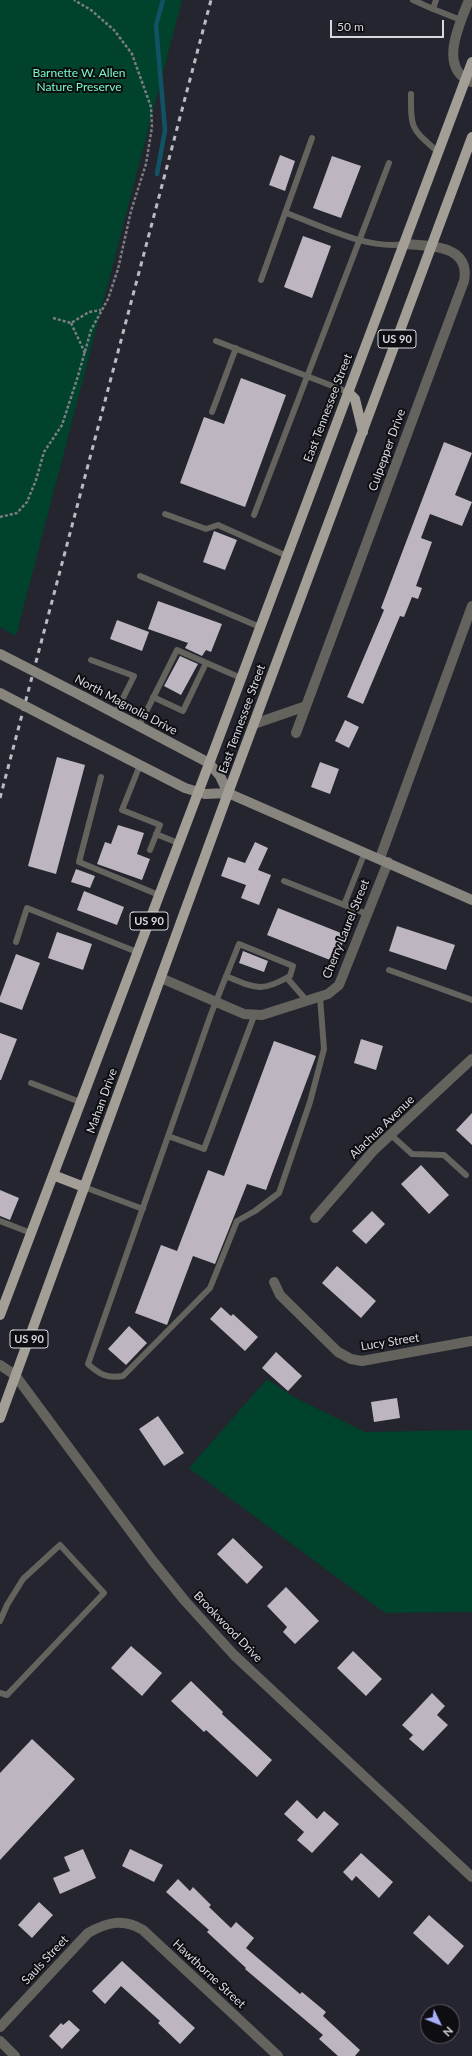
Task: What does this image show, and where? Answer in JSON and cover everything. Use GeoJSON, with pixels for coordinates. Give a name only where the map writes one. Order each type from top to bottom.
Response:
{"type":"FeatureCollection","features":[{"type":"Feature","properties":{"kind":"main road","name":"East Tennessee Street"},"geometry":{"type":"LineString","coordinates":[[209,763],[438,152],[469,81],[472,62]]}},
{"type":"Feature","properties":{"kind":"main road","name":"East Tennessee Street"},"geometry":{"type":"LineString","coordinates":[[228,793],[472,137]]}},
{"type":"Feature","properties":{"kind":"main road"},"geometry":{"type":"LineString","coordinates":[[348,392],[355,399],[363,432]]}},
{"type":"Feature","properties":{"kind":"main road","name":"North Magnolia Drive"},"geometry":{"type":"LineString","coordinates":[[0,654],[209,763],[220,776],[228,793]]}},
{"type":"Feature","properties":{"kind":"main road"},"geometry":{"type":"LineString","coordinates":[[0,693],[197,793],[228,793],[384,860],[472,900]]}},
{"type":"Feature","properties":{"kind":"main road","name":"Mahan Drive"},"geometry":{"type":"LineString","coordinates":[[0,1315],[209,763]]}},
{"type":"Feature","properties":{"kind":"main road","name":"Mahan Drive"},"geometry":{"type":"LineString","coordinates":[[0,1418],[228,793]]}},
{"type":"Feature","properties":{"kind":"main road"},"geometry":{"type":"LineString","coordinates":[[53,1175],[84,1187]]}},
{"type":"Feature","properties":{"kind":"street"},"geometry":{"type":"LineString","coordinates":[[469,0],[454,41],[453,51],[458,69],[469,81]]}},
{"type":"Feature","properties":{"kind":"street","name":"Culpepper Drive"},"geometry":{"type":"LineString","coordinates":[[296,733],[464,281],[464,266],[460,259],[445,248],[404,244]]}},
{"type":"Feature","properties":{"kind":"street","name":"Cherry Laurel Street"},"geometry":{"type":"LineString","coordinates":[[254,1016],[320,997],[332,992],[339,986],[367,914],[384,860],[472,606]]}},
{"type":"Feature","properties":{"kind":"street"},"geometry":{"type":"LineString","coordinates":[[254,724],[306,706]]}},
{"type":"Feature","properties":{"kind":"street"},"geometry":{"type":"LineString","coordinates":[[161,978],[244,1014],[254,1016]]}},
{"type":"Feature","properties":{"kind":"street","name":"Alachua Avenue"},"geometry":{"type":"LineString","coordinates":[[315,1218],[351,1175],[472,1059]]}},
{"type":"Feature","properties":{"kind":"street","name":"Lucy Street"},"geometry":{"type":"LineString","coordinates":[[274,1282],[280,1295],[338,1352],[351,1359],[362,1361],[472,1341]]}},
{"type":"Feature","properties":{"kind":"street","name":"Brookwood Drive"},"geometry":{"type":"LineString","coordinates":[[0,1365],[16,1375],[152,1560],[185,1601],[234,1655],[472,1877]]}},
{"type":"Feature","properties":{"kind":"street","name":"Sauls Street"},"geometry":{"type":"LineString","coordinates":[[0,2027],[88,1933],[103,1924],[116,1921]]}},
{"type":"Feature","properties":{"kind":"street","name":"Hawthorne Street"},"geometry":{"type":"LineString","coordinates":[[116,1921],[136,1925],[143,1930],[278,2056]]}},
{"type":"Feature","properties":{"kind":"street"},"geometry":{"type":"LineString","coordinates":[[0,2041],[15,2056]]}},
{"type":"Feature","properties":{"kind":"lane"},"geometry":{"type":"LineString","coordinates":[[413,0],[461,20]]}},
{"type":"Feature","properties":{"kind":"lane"},"geometry":{"type":"LineString","coordinates":[[433,8],[436,0]]}},
{"type":"Feature","properties":{"kind":"lane"},"geometry":{"type":"LineString","coordinates":[[411,94],[411,124],[418,134],[438,152]]}},
{"type":"Feature","properties":{"kind":"lane"},"geometry":{"type":"LineString","coordinates":[[261,280],[312,138]]}},
{"type":"Feature","properties":{"kind":"lane"},"geometry":{"type":"LineString","coordinates":[[254,515],[389,163]]}},
{"type":"Feature","properties":{"kind":"lane"},"geometry":{"type":"LineString","coordinates":[[286,213],[359,240],[389,246],[404,244]]}},
{"type":"Feature","properties":{"kind":"lane"},"geometry":{"type":"LineString","coordinates":[[216,341],[348,392]]}},
{"type":"Feature","properties":{"kind":"lane"},"geometry":{"type":"LineString","coordinates":[[212,412],[236,348]]}},
{"type":"Feature","properties":{"kind":"lane"},"geometry":{"type":"LineString","coordinates":[[165,514],[206,529],[218,525],[287,556]]}},
{"type":"Feature","properties":{"kind":"lane"},"geometry":{"type":"LineString","coordinates":[[140,576],[260,627]]}},
{"type":"Feature","properties":{"kind":"lane"},"geometry":{"type":"LineString","coordinates":[[139,726],[177,650],[241,678]]}},
{"type":"Feature","properties":{"kind":"lane"},"geometry":{"type":"LineString","coordinates":[[91,660],[134,676],[115,714]]}},
{"type":"Feature","properties":{"kind":"lane"},"geometry":{"type":"LineString","coordinates":[[153,697],[183,711],[206,663]]}},
{"type":"Feature","properties":{"kind":"lane"},"geometry":{"type":"LineString","coordinates":[[140,765],[122,810],[160,825],[150,850]]}},
{"type":"Feature","properties":{"kind":"lane"},"geometry":{"type":"LineString","coordinates":[[100,777],[79,862],[158,895]]}},
{"type":"Feature","properties":{"kind":"lane"},"geometry":{"type":"LineString","coordinates":[[156,834],[178,843]]}},
{"type":"Feature","properties":{"kind":"lane"},"geometry":{"type":"LineString","coordinates":[[344,905],[365,852]]}},
{"type":"Feature","properties":{"kind":"lane"},"geometry":{"type":"LineString","coordinates":[[284,881],[367,914]]}},
{"type":"Feature","properties":{"kind":"lane"},"geometry":{"type":"LineString","coordinates":[[16,942],[28,908],[137,952]]}},
{"type":"Feature","properties":{"kind":"lane"},"geometry":{"type":"LineString","coordinates":[[226,976],[254,988],[270,987],[290,976],[294,966],[239,944],[215,1002],[88,1364],[100,1374],[114,1378],[123,1376],[210,1288],[237,1221],[255,1211],[279,1193],[310,1102],[324,1050],[320,997]]}},
{"type":"Feature","properties":{"kind":"lane"},"geometry":{"type":"LineString","coordinates":[[389,970],[472,1000]]}},
{"type":"Feature","properties":{"kind":"lane"},"geometry":{"type":"LineString","coordinates":[[287,978],[307,1001]]}},
{"type":"Feature","properties":{"kind":"lane"},"geometry":{"type":"LineString","coordinates":[[168,1136],[204,1149],[254,1016]]}},
{"type":"Feature","properties":{"kind":"lane"},"geometry":{"type":"LineString","coordinates":[[32,1083],[80,1102]]}},
{"type":"Feature","properties":{"kind":"lane"},"geometry":{"type":"LineString","coordinates":[[391,1135],[412,1154],[444,1155],[466,1175]]}},
{"type":"Feature","properties":{"kind":"lane"},"geometry":{"type":"LineString","coordinates":[[84,1187],[143,1209]]}},
{"type":"Feature","properties":{"kind":"lane"},"geometry":{"type":"LineString","coordinates":[[0,1221],[31,1233]]}},
{"type":"Feature","properties":{"kind":"lane"},"geometry":{"type":"LineString","coordinates":[[0,1621],[7,1605],[23,1579],[60,1546],[104,1593],[7,1695],[0,1693]]}},
{"type":"Feature","properties":{"kind":"path"},"geometry":{"type":"LineString","coordinates":[[0,517],[17,512],[27,502],[36,480],[44,452],[62,425],[91,330],[102,310],[118,269],[131,211],[146,164],[152,127],[150,107],[132,54],[114,30],[91,10],[74,0]]}},
{"type":"Feature","properties":{"kind":"path"},"geometry":{"type":"LineString","coordinates":[[53,318],[70,323],[89,312],[102,310]]}},
{"type":"Feature","properties":{"kind":"path"},"geometry":{"type":"LineString","coordinates":[[70,323],[85,353]]}},
{"type":"Feature","properties":{"kind":"green space","name":"Barnette W. Allen Nature Preserve"},"geometry":{"type":"Polygon","coordinates":[[[0,0],[182,0],[16,636],[0,627],[0,0]]]}},
{"type":"Feature","properties":{"kind":"green space"},"geometry":{"type":"Polygon","coordinates":[[[267,1379],[294,1397],[365,1432],[472,1430],[472,1612],[385,1613],[189,1468],[267,1379]]]}},
{"type":"Feature","properties":{"kind":"building"},"geometry":{"type":"Polygon","coordinates":[[[280,155],[295,161],[285,191],[269,185],[280,155]]]}},
{"type":"Feature","properties":{"kind":"building"},"geometry":{"type":"Polygon","coordinates":[[[332,156],[361,166],[341,218],[313,208],[332,156]]]}},
{"type":"Feature","properties":{"kind":"building"},"geometry":{"type":"Polygon","coordinates":[[[303,236],[331,246],[312,298],[284,287],[303,236]]]}},
{"type":"Feature","properties":{"kind":"building"},"geometry":{"type":"Polygon","coordinates":[[[241,378],[286,395],[245,507],[180,483],[204,417],[224,424],[241,378]]]}},
{"type":"Feature","properties":{"kind":"building"},"geometry":{"type":"Polygon","coordinates":[[[444,442],[472,453],[455,495],[472,502],[462,526],[430,514],[421,538],[432,542],[416,586],[422,588],[418,599],[412,597],[404,617],[400,616],[363,704],[347,697],[384,610],[381,608],[444,442]]]}},
{"type":"Feature","properties":{"kind":"building"},"geometry":{"type":"Polygon","coordinates":[[[214,531],[237,540],[225,570],[203,562],[214,531]]]}},
{"type":"Feature","properties":{"kind":"building"},"geometry":{"type":"Polygon","coordinates":[[[158,601],[222,624],[211,652],[206,650],[202,656],[185,648],[188,643],[148,629],[158,601]]]}},
{"type":"Feature","properties":{"kind":"building"},"geometry":{"type":"Polygon","coordinates":[[[117,620],[149,632],[142,651],[110,639],[117,620]]]}},
{"type":"Feature","properties":{"kind":"building"},"geometry":{"type":"Polygon","coordinates":[[[180,656],[198,664],[181,695],[164,686],[180,656]]]}},
{"type":"Feature","properties":{"kind":"building"},"geometry":{"type":"Polygon","coordinates":[[[345,720],[359,727],[349,748],[335,741],[345,720]]]}},
{"type":"Feature","properties":{"kind":"building"},"geometry":{"type":"Polygon","coordinates":[[[57,757],[85,765],[56,874],[28,866],[57,757]]]}},
{"type":"Feature","properties":{"kind":"building"},"geometry":{"type":"Polygon","coordinates":[[[320,762],[339,769],[330,794],[311,787],[320,762]]]}},
{"type":"Feature","properties":{"kind":"building"},"geometry":{"type":"Polygon","coordinates":[[[118,825],[144,833],[137,854],[150,859],[142,880],[97,864],[105,842],[111,844],[118,825]]]}},
{"type":"Feature","properties":{"kind":"building"},"geometry":{"type":"Polygon","coordinates":[[[255,842],[268,848],[258,870],[271,875],[259,905],[241,898],[246,885],[221,876],[228,857],[245,863],[255,842]]]}},
{"type":"Feature","properties":{"kind":"building"},"geometry":{"type":"Polygon","coordinates":[[[76,869],[95,876],[90,888],[71,882],[76,869]]]}},
{"type":"Feature","properties":{"kind":"building"},"geometry":{"type":"Polygon","coordinates":[[[84,891],[124,907],[117,925],[77,910],[84,891]]]}},
{"type":"Feature","properties":{"kind":"building"},"geometry":{"type":"Polygon","coordinates":[[[278,908],[346,935],[335,962],[267,935],[278,908]]]}},
{"type":"Feature","properties":{"kind":"building"},"geometry":{"type":"Polygon","coordinates":[[[397,926],[455,945],[446,970],[389,951],[397,926]]]}},
{"type":"Feature","properties":{"kind":"building"},"geometry":{"type":"Polygon","coordinates":[[[57,932],[92,944],[83,970],[48,958],[57,932]]]}},
{"type":"Feature","properties":{"kind":"building"},"geometry":{"type":"Polygon","coordinates":[[[243,951],[268,961],[264,972],[239,963],[243,951]]]}},
{"type":"Feature","properties":{"kind":"building"},"geometry":{"type":"Polygon","coordinates":[[[16,954],[40,963],[22,1010],[0,1002],[0,997],[16,954]]]}},
{"type":"Feature","properties":{"kind":"building"},"geometry":{"type":"Polygon","coordinates":[[[0,1033],[17,1039],[1,1080],[0,1080],[0,1033]]]}},
{"type":"Feature","properties":{"kind":"building"},"geometry":{"type":"Polygon","coordinates":[[[361,1039],[383,1046],[376,1070],[354,1063],[361,1039]]]}},
{"type":"Feature","properties":{"kind":"building"},"geometry":{"type":"Polygon","coordinates":[[[274,1041],[316,1056],[266,1190],[247,1184],[215,1264],[193,1256],[167,1325],[135,1313],[161,1245],[177,1251],[208,1170],[224,1176],[274,1041]]]}},
{"type":"Feature","properties":{"kind":"building"},"geometry":{"type":"Polygon","coordinates":[[[472,1113],[472,1145],[456,1130],[472,1113]]]}},
{"type":"Feature","properties":{"kind":"building"},"geometry":{"type":"Polygon","coordinates":[[[421,1165],[449,1195],[429,1214],[401,1184],[421,1165]]]}},
{"type":"Feature","properties":{"kind":"building"},"geometry":{"type":"Polygon","coordinates":[[[0,1190],[19,1198],[10,1220],[0,1216],[0,1190]]]}},
{"type":"Feature","properties":{"kind":"building"},"geometry":{"type":"Polygon","coordinates":[[[372,1211],[385,1224],[366,1244],[352,1231],[372,1211]]]}},
{"type":"Feature","properties":{"kind":"building"},"geometry":{"type":"Polygon","coordinates":[[[337,1266],[376,1301],[361,1318],[322,1283],[337,1266]]]}},
{"type":"Feature","properties":{"kind":"building"},"geometry":{"type":"Polygon","coordinates":[[[221,1307],[231,1316],[233,1314],[258,1337],[245,1351],[210,1319],[221,1307]]]}},
{"type":"Feature","properties":{"kind":"building"},"geometry":{"type":"Polygon","coordinates":[[[129,1326],[147,1343],[126,1365],[108,1349],[129,1326]]]}},
{"type":"Feature","properties":{"kind":"building"},"geometry":{"type":"Polygon","coordinates":[[[276,1352],[302,1376],[288,1391],[262,1368],[276,1352]]]}},
{"type":"Feature","properties":{"kind":"building"},"geometry":{"type":"Polygon","coordinates":[[[397,1398],[400,1418],[374,1422],[371,1402],[397,1398]]]}},
{"type":"Feature","properties":{"kind":"building"},"geometry":{"type":"Polygon","coordinates":[[[158,1416],[184,1453],[164,1466],[139,1429],[158,1416]]]}},
{"type":"Feature","properties":{"kind":"building"},"geometry":{"type":"Polygon","coordinates":[[[233,1538],[263,1567],[247,1584],[217,1554],[233,1538]]]}},
{"type":"Feature","properties":{"kind":"building"},"geometry":{"type":"Polygon","coordinates":[[[286,1587],[319,1621],[295,1644],[283,1632],[287,1627],[267,1606],[286,1587]]]}},
{"type":"Feature","properties":{"kind":"building"},"geometry":{"type":"Polygon","coordinates":[[[131,1646],[162,1673],[142,1696],[111,1668],[131,1646]]]}},
{"type":"Feature","properties":{"kind":"building"},"geometry":{"type":"Polygon","coordinates":[[[353,1651],[382,1679],[366,1696],[337,1668],[353,1651]]]}},
{"type":"Feature","properties":{"kind":"building"},"geometry":{"type":"Polygon","coordinates":[[[191,1681],[223,1712],[222,1714],[272,1760],[257,1777],[206,1730],[204,1732],[171,1701],[191,1681]]]}},
{"type":"Feature","properties":{"kind":"building"},"geometry":{"type":"Polygon","coordinates":[[[432,1693],[445,1706],[437,1715],[448,1725],[423,1751],[409,1739],[413,1735],[402,1725],[432,1693]]]}},
{"type":"Feature","properties":{"kind":"building"},"geometry":{"type":"Polygon","coordinates":[[[32,1739],[75,1779],[0,1860],[0,1773],[32,1739]]]}},
{"type":"Feature","properties":{"kind":"building"},"geometry":{"type":"Polygon","coordinates":[[[297,1800],[317,1819],[324,1811],[339,1824],[312,1853],[297,1840],[304,1832],[284,1814],[297,1800]]]}},
{"type":"Feature","properties":{"kind":"building"},"geometry":{"type":"Polygon","coordinates":[[[83,1849],[96,1878],[60,1894],[53,1878],[70,1871],[64,1857],[83,1849]]]}},
{"type":"Feature","properties":{"kind":"building"},"geometry":{"type":"Polygon","coordinates":[[[130,1849],[163,1865],[154,1882],[122,1866],[130,1849]]]}},
{"type":"Feature","properties":{"kind":"building"},"geometry":{"type":"Polygon","coordinates":[[[361,1853],[393,1882],[379,1898],[356,1876],[352,1881],[343,1872],[361,1853]]]}},
{"type":"Feature","properties":{"kind":"building"},"geometry":{"type":"Polygon","coordinates":[[[178,1879],[190,1891],[193,1887],[211,1905],[209,1907],[231,1928],[236,1922],[254,1938],[246,1948],[300,1994],[302,1992],[326,2012],[323,2016],[360,2050],[355,2056],[338,2056],[319,2039],[323,2035],[245,1969],[246,1968],[207,1932],[209,1930],[166,1892],[178,1879]]]}},
{"type":"Feature","properties":{"kind":"building"},"geometry":{"type":"Polygon","coordinates":[[[39,1902],[53,1915],[32,1938],[18,1925],[39,1902]]]}},
{"type":"Feature","properties":{"kind":"building"},"geometry":{"type":"Polygon","coordinates":[[[429,1915],[464,1946],[448,1965],[413,1933],[429,1915]]]}},
{"type":"Feature","properties":{"kind":"building"},"geometry":{"type":"Polygon","coordinates":[[[122,1961],[195,2028],[180,2044],[158,2023],[160,2021],[121,1986],[105,2004],[92,1991],[122,1961]]]}},
{"type":"Feature","properties":{"kind":"building"},"geometry":{"type":"Polygon","coordinates":[[[69,2020],[80,2030],[62,2049],[49,2036],[61,2023],[63,2025],[69,2020]]]}},
{"type":"Feature","properties":{"kind":"waterway"},"geometry":{"type":"LineString","coordinates":[[157,174],[165,130],[156,25],[163,0]]}},
{"type":"Feature","properties":{"kind":"railway"},"geometry":{"type":"LineString","coordinates":[[0,798],[211,0]]}}]}
